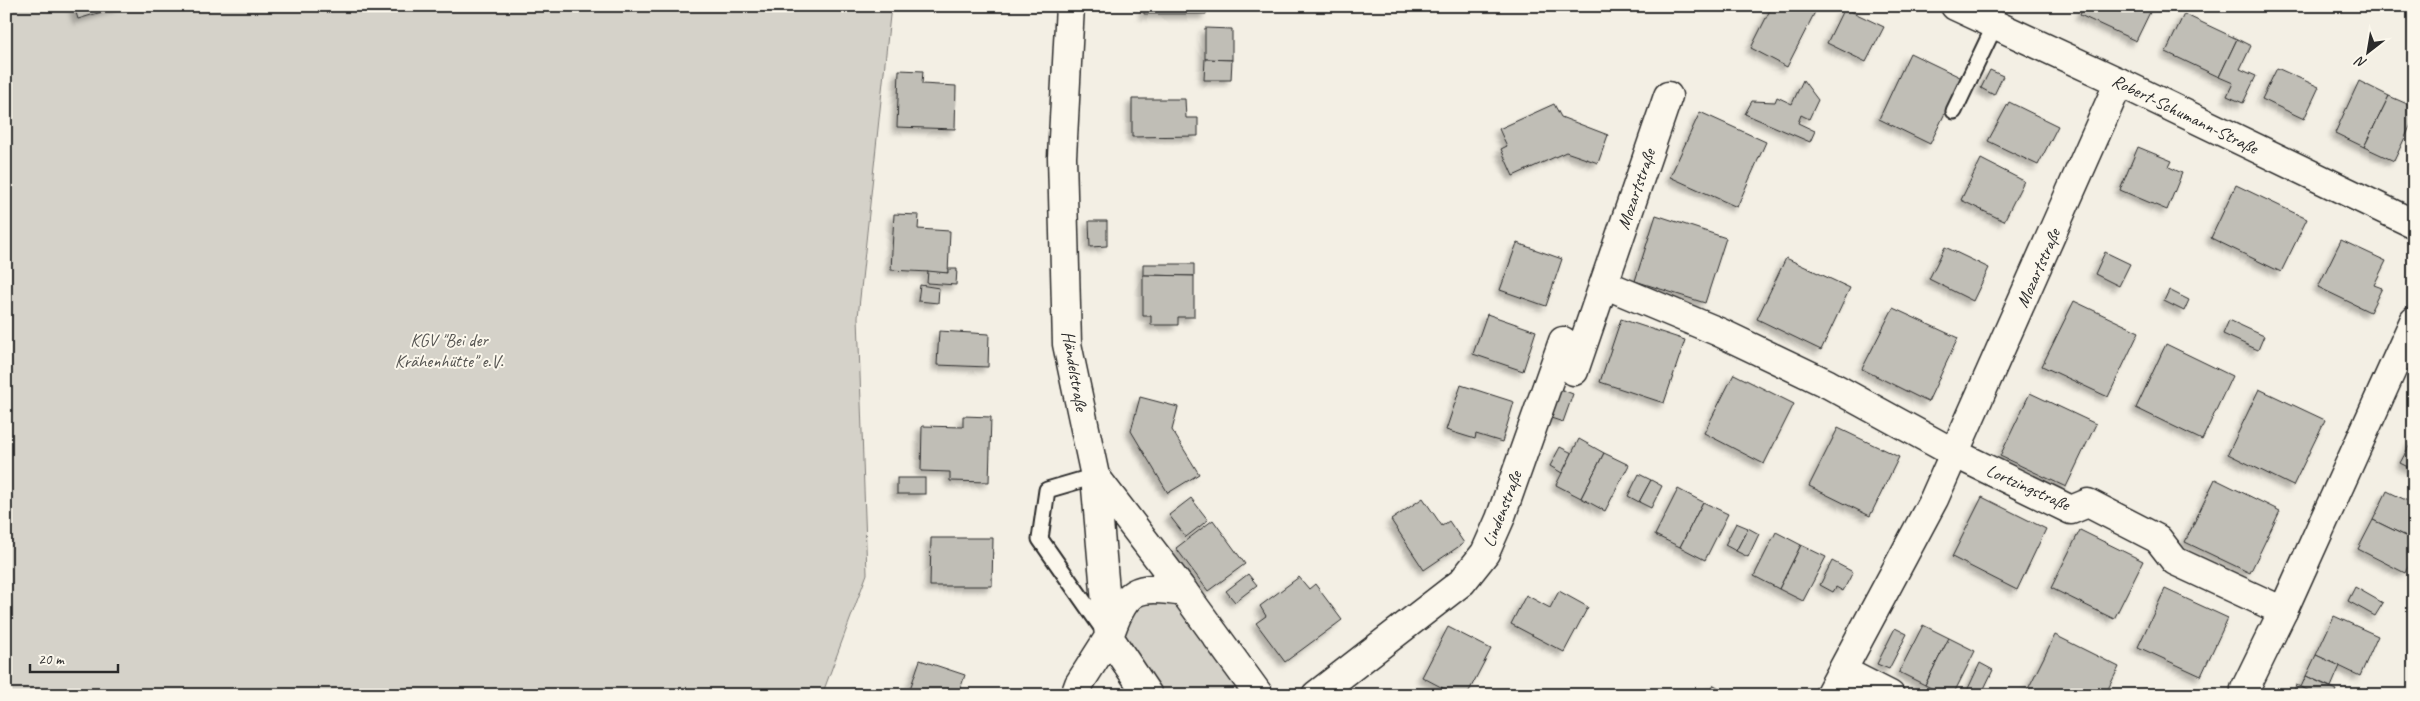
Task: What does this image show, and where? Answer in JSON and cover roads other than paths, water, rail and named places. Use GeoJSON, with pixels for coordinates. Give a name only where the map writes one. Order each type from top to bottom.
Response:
{"type":"FeatureCollection","features":[{"type":"Feature","properties":{"kind":"street","name":"Händelstraße"},"geometry":{"type":"LineString","coordinates":[[1070,6],[1062,157],[1067,344],[1095,476],[1109,637]]}},
{"type":"Feature","properties":{"kind":"street","name":"Robert-Schumann-Straße"},"geometry":{"type":"LineString","coordinates":[[1955,6],[2119,82],[2414,224]]}},
{"type":"Feature","properties":{"kind":"street","name":"Mozartstraße"},"geometry":{"type":"LineString","coordinates":[[1829,695],[1934,499],[2119,82]]}},
{"type":"Feature","properties":{"kind":"street","name":"Mozartstraße"},"geometry":{"type":"LineString","coordinates":[[1574,371],[1668,96]]}},
{"type":"Feature","properties":{"kind":"street"},"geometry":{"type":"LineString","coordinates":[[1604,284],[1719,332],[1820,380],[1954,453]]}},
{"type":"Feature","properties":{"kind":"street"},"geometry":{"type":"LineString","coordinates":[[2245,689],[2414,321]]}},
{"type":"Feature","properties":{"kind":"street","name":"Lindenstraße"},"geometry":{"type":"LineString","coordinates":[[1316,695],[1462,582],[1485,553],[1500,519],[1563,341]]}},
{"type":"Feature","properties":{"kind":"street","name":"Lortzingstraße"},"geometry":{"type":"LineString","coordinates":[[1954,453],[2071,510],[2088,503],[2158,539],[2175,561],[2282,611]]}},
{"type":"Feature","properties":{"kind":"street"},"geometry":{"type":"LineString","coordinates":[[1095,476],[1184,592],[1259,695]]}},
{"type":"Feature","properties":{"kind":"street"},"geometry":{"type":"LineString","coordinates":[[1071,691],[1109,637],[1117,611],[1132,593],[1154,587],[1184,592]]}},
{"type":"Feature","properties":{"kind":"street"},"geometry":{"type":"LineString","coordinates":[[1109,637],[1148,695]]}},
{"type":"Feature","properties":{"kind":"street"},"geometry":{"type":"LineString","coordinates":[[1843,671],[1890,695]]}},
{"type":"Feature","properties":{"kind":"lane"},"geometry":{"type":"LineString","coordinates":[[1954,111],[1995,25]]}},
{"type":"Feature","properties":{"kind":"lane"},"geometry":{"type":"LineString","coordinates":[[1095,476],[1047,490],[1040,539],[1109,637]]}},
{"type":"Feature","properties":{"kind":"park label","name":"KGV \"Bei der Krähenhütte\" e.V."},"geometry":{"type":"Point","coordinates":[449,350]}}]}
